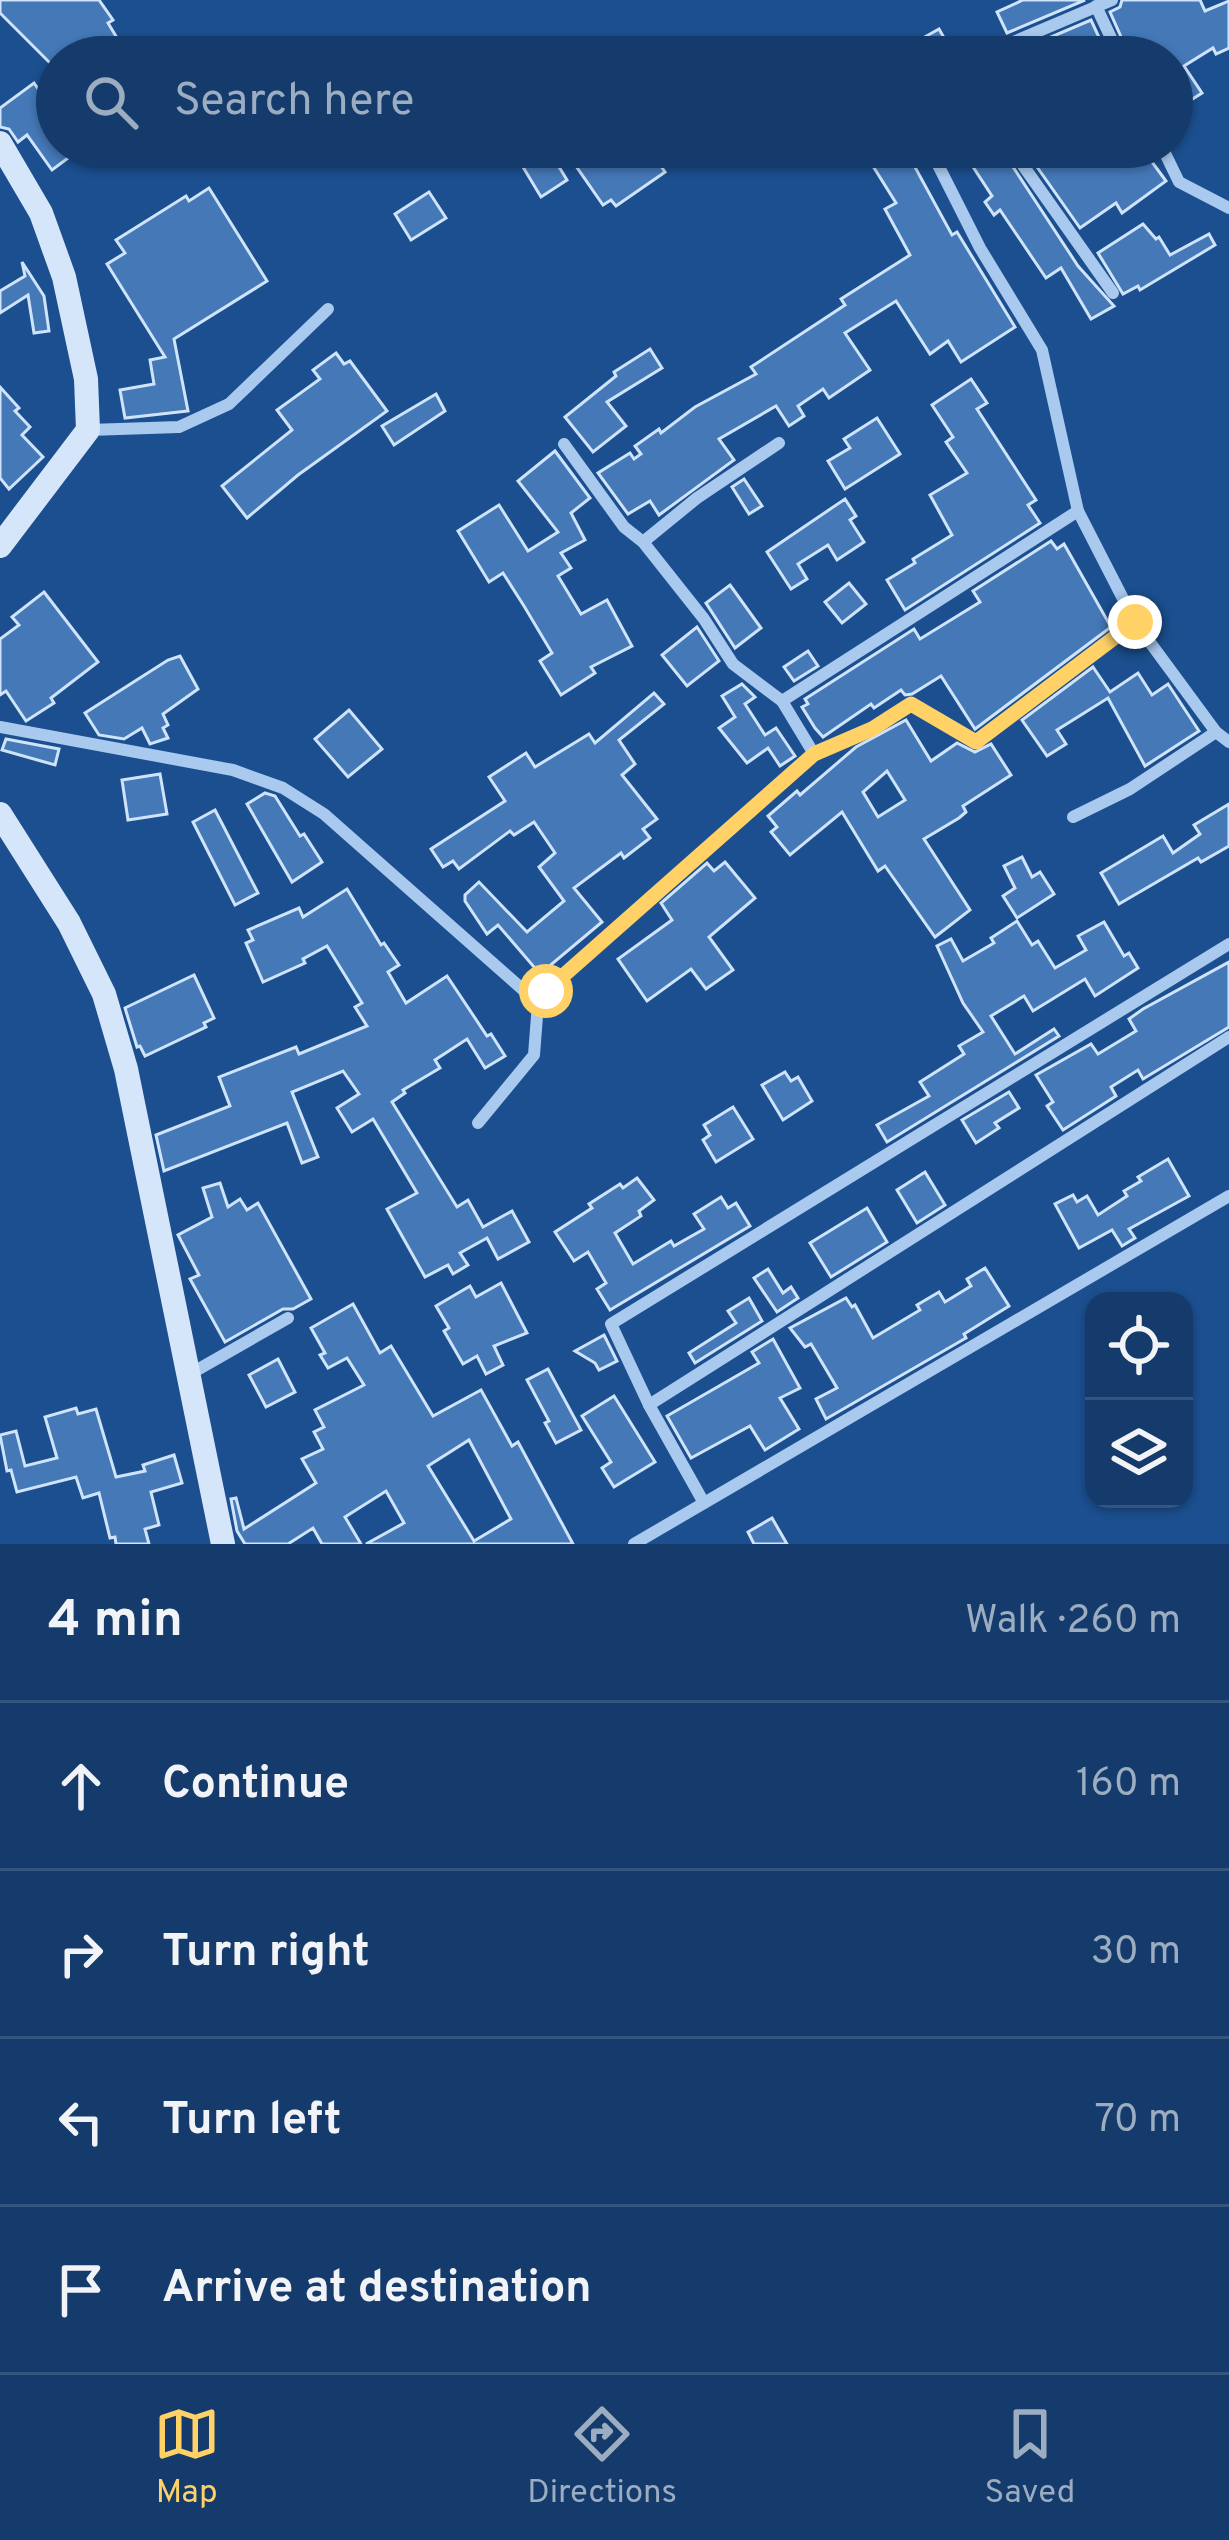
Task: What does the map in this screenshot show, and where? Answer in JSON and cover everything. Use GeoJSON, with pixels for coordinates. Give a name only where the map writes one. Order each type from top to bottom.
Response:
{"type":"FeatureCollection","features":[{"type":"Feature","properties":{"kind":"street"},"geometry":{"type":"LineString","coordinates":[[1028,36],[1112,0]]}},
{"type":"Feature","properties":{"kind":"street"},"geometry":{"type":"LineString","coordinates":[[1096,7],[1110,36]]}},
{"type":"Feature","properties":{"kind":"street"},"geometry":{"type":"LineString","coordinates":[[0,143],[40,213],[64,277],[86,379],[88,430],[0,546]]}},
{"type":"Feature","properties":{"kind":"street"},"geometry":{"type":"LineString","coordinates":[[939,168],[980,248],[1042,350],[1078,511],[1135,622],[1216,732],[1229,742]]}},
{"type":"Feature","properties":{"kind":"street"},"geometry":{"type":"LineString","coordinates":[[1025,168],[1112,293]]}},
{"type":"Feature","properties":{"kind":"street"},"geometry":{"type":"LineString","coordinates":[[1172,168],[1179,182],[1229,208]]}},
{"type":"Feature","properties":{"kind":"street"},"geometry":{"type":"LineString","coordinates":[[88,430],[178,427],[229,404],[328,309]]}},
{"type":"Feature","properties":{"kind":"street"},"geometry":{"type":"LineString","coordinates":[[643,542],[697,498],[779,443]]}},
{"type":"Feature","properties":{"kind":"street"},"geometry":{"type":"LineString","coordinates":[[564,444],[624,527],[643,542],[704,619],[734,664],[782,701],[814,754]]}},
{"type":"Feature","properties":{"kind":"street"},"geometry":{"type":"LineString","coordinates":[[782,701],[1078,511]]}},
{"type":"Feature","properties":{"kind":"street"},"geometry":{"type":"LineString","coordinates":[[478,1123],[534,1055],[538,1003],[546,991],[814,754],[872,729],[911,704],[976,742],[1135,622]]}},
{"type":"Feature","properties":{"kind":"street"},"geometry":{"type":"LineString","coordinates":[[0,728],[233,770],[284,788],[325,814],[538,1003]]}},
{"type":"Feature","properties":{"kind":"street"},"geometry":{"type":"LineString","coordinates":[[1073,817],[1130,789],[1216,732]]}},
{"type":"Feature","properties":{"kind":"street"},"geometry":{"type":"LineString","coordinates":[[0,814],[69,922],[104,994],[126,1070],[223,1544]]}},
{"type":"Feature","properties":{"kind":"street"},"geometry":{"type":"LineString","coordinates":[[704,1503],[610,1324],[1229,944]]}},
{"type":"Feature","properties":{"kind":"street"},"geometry":{"type":"LineString","coordinates":[[649,1405],[1229,1037]]}},
{"type":"Feature","properties":{"kind":"street"},"geometry":{"type":"LineString","coordinates":[[634,1544],[1229,1196]]}},
{"type":"Feature","properties":{"kind":"street"},"geometry":{"type":"LineString","coordinates":[[190,1374],[288,1318]]}},
{"type":"Feature","properties":{"kind":"building"},"geometry":{"type":"Polygon","coordinates":[[[0,0],[99,0],[113,20],[108,23],[116,36],[36,36],[36,49],[0,13],[0,0]]]}},
{"type":"Feature","properties":{"kind":"building"},"geometry":{"type":"Polygon","coordinates":[[[1023,0],[1085,0],[1007,33],[997,12],[1023,0]]]}},
{"type":"Feature","properties":{"kind":"building"},"geometry":{"type":"Polygon","coordinates":[[[1122,0],[1200,0],[1205,11],[1229,1],[1229,48],[1216,54],[1213,48],[1193,60],[1193,36],[1121,36],[1110,12],[1122,0]]]}},
{"type":"Feature","properties":{"kind":"building"},"geometry":{"type":"Polygon","coordinates":[[[1091,20],[1098,36],[1053,36],[1091,20]]]}},
{"type":"Feature","properties":{"kind":"building"},"geometry":{"type":"Polygon","coordinates":[[[34,83],[36,148],[27,135],[18,142],[9,129],[0,127],[0,108],[34,83]]]}},
{"type":"Feature","properties":{"kind":"building"},"geometry":{"type":"Polygon","coordinates":[[[524,168],[560,168],[567,180],[541,197],[524,168]]]}},
{"type":"Feature","properties":{"kind":"building"},"geometry":{"type":"Polygon","coordinates":[[[577,168],[662,168],[665,172],[616,206],[611,200],[603,205],[577,168]]]}},
{"type":"Feature","properties":{"kind":"building"},"geometry":{"type":"Polygon","coordinates":[[[874,168],[915,168],[952,235],[957,232],[1015,327],[961,362],[948,341],[930,354],[896,301],[845,333],[870,370],[829,398],[823,389],[798,406],[804,416],[789,426],[776,406],[719,439],[734,460],[659,515],[650,501],[628,514],[598,473],[630,453],[634,459],[641,454],[635,446],[659,429],[661,433],[695,407],[756,374],[751,367],[845,305],[841,299],[910,255],[885,209],[896,203],[874,168]]]}},
{"type":"Feature","properties":{"kind":"building"},"geometry":{"type":"Polygon","coordinates":[[[974,168],[1014,168],[1078,266],[1114,306],[1091,319],[1061,268],[1046,278],[1000,210],[994,215],[985,202],[992,196],[974,168]]]}},
{"type":"Feature","properties":{"kind":"building"},"geometry":{"type":"Polygon","coordinates":[[[1038,168],[1156,168],[1166,181],[1122,213],[1116,203],[1080,228],[1038,168]]]}},
{"type":"Feature","properties":{"kind":"building"},"geometry":{"type":"Polygon","coordinates":[[[209,188],[267,281],[174,339],[188,411],[125,418],[120,390],[154,384],[150,360],[165,357],[107,264],[125,253],[116,240],[186,196],[189,201],[209,188]]]}},
{"type":"Feature","properties":{"kind":"building"},"geometry":{"type":"Polygon","coordinates":[[[429,192],[446,218],[411,240],[395,214],[429,192]]]}},
{"type":"Feature","properties":{"kind":"building"},"geometry":{"type":"Polygon","coordinates":[[[1143,224],[1170,255],[1209,234],[1215,245],[1140,290],[1138,286],[1123,294],[1098,253],[1143,224]]]}},
{"type":"Feature","properties":{"kind":"building"},"geometry":{"type":"Polygon","coordinates":[[[22,262],[44,296],[49,331],[34,333],[28,295],[0,313],[0,291],[25,276],[22,262]]]}},
{"type":"Feature","properties":{"kind":"building"},"geometry":{"type":"Polygon","coordinates":[[[650,349],[662,368],[607,402],[626,426],[593,452],[565,417],[616,376],[614,372],[650,349]]]}},
{"type":"Feature","properties":{"kind":"building"},"geometry":{"type":"Polygon","coordinates":[[[336,353],[344,364],[350,361],[387,411],[247,518],[222,486],[292,430],[277,410],[320,379],[313,370],[336,353]]]}},
{"type":"Feature","properties":{"kind":"building"},"geometry":{"type":"Polygon","coordinates":[[[971,379],[987,403],[977,409],[1036,500],[1028,505],[1040,523],[905,610],[887,580],[952,535],[930,495],[967,473],[946,442],[953,437],[932,405],[971,379]]]}},
{"type":"Feature","properties":{"kind":"building"},"geometry":{"type":"Polygon","coordinates":[[[0,387],[30,427],[22,435],[43,457],[9,489],[0,478],[0,387]]]}},
{"type":"Feature","properties":{"kind":"building"},"geometry":{"type":"Polygon","coordinates":[[[436,394],[445,411],[394,445],[382,426],[436,394]]]}},
{"type":"Feature","properties":{"kind":"building"},"geometry":{"type":"Polygon","coordinates":[[[877,418],[900,454],[845,489],[828,461],[850,448],[844,439],[877,418]]]}},
{"type":"Feature","properties":{"kind":"building"},"geometry":{"type":"Polygon","coordinates":[[[555,451],[590,498],[571,513],[585,540],[561,553],[571,568],[558,576],[581,614],[607,600],[632,646],[591,667],[595,673],[561,695],[540,661],[552,653],[524,606],[503,573],[489,582],[458,531],[499,505],[528,551],[558,532],[518,481],[555,451]]]}},
{"type":"Feature","properties":{"kind":"building"},"geometry":{"type":"Polygon","coordinates":[[[744,479],[762,506],[749,514],[732,487],[744,479]]]}},
{"type":"Feature","properties":{"kind":"building"},"geometry":{"type":"Polygon","coordinates":[[[845,499],[856,516],[850,520],[864,542],[837,560],[828,545],[798,564],[807,579],[791,589],[767,552],[845,499]]]}},
{"type":"Feature","properties":{"kind":"building"},"geometry":{"type":"Polygon","coordinates":[[[1051,541],[1057,549],[1064,544],[1111,627],[975,729],[941,676],[912,694],[901,690],[874,708],[871,704],[823,737],[815,728],[802,707],[808,704],[805,699],[914,629],[920,639],[980,602],[973,591],[1051,541]]]}},
{"type":"Feature","properties":{"kind":"building"},"geometry":{"type":"Polygon","coordinates":[[[849,583],[866,604],[842,623],[825,602],[849,583]]]}},
{"type":"Feature","properties":{"kind":"building"},"geometry":{"type":"Polygon","coordinates":[[[730,585],[761,628],[735,648],[706,603],[730,585]]]}},
{"type":"Feature","properties":{"kind":"building"},"geometry":{"type":"Polygon","coordinates":[[[44,592],[98,662],[51,698],[54,703],[26,721],[6,691],[0,695],[0,639],[19,625],[12,617],[44,592]]]}},
{"type":"Feature","properties":{"kind":"building"},"geometry":{"type":"Polygon","coordinates":[[[697,627],[719,661],[687,686],[662,655],[697,627]]]}},
{"type":"Feature","properties":{"kind":"building"},"geometry":{"type":"Polygon","coordinates":[[[808,651],[818,666],[794,681],[784,667],[808,651]]]}},
{"type":"Feature","properties":{"kind":"building"},"geometry":{"type":"Polygon","coordinates":[[[180,656],[198,689],[163,714],[168,738],[150,744],[142,728],[124,739],[99,735],[85,713],[180,656]]]}},
{"type":"Feature","properties":{"kind":"building"},"geometry":{"type":"Polygon","coordinates":[[[1093,667],[1110,692],[1138,673],[1152,695],[1168,684],[1199,731],[1145,766],[1108,698],[1057,730],[1066,744],[1047,756],[1022,720],[1093,667]]]}},
{"type":"Feature","properties":{"kind":"building"},"geometry":{"type":"Polygon","coordinates":[[[742,684],[755,697],[745,704],[765,735],[776,728],[795,756],[780,766],[768,748],[747,763],[719,728],[735,717],[722,696],[742,684]]]}},
{"type":"Feature","properties":{"kind":"building"},"geometry":{"type":"Polygon","coordinates":[[[654,693],[664,704],[619,740],[635,764],[622,775],[657,819],[643,829],[650,838],[574,888],[602,922],[540,974],[498,925],[487,934],[465,901],[479,882],[527,932],[564,901],[539,867],[555,853],[534,822],[514,835],[510,831],[459,869],[453,861],[443,867],[431,849],[505,801],[489,777],[526,753],[535,767],[589,734],[595,743],[654,693]]]}},
{"type":"Feature","properties":{"kind":"building"},"geometry":{"type":"Polygon","coordinates":[[[349,710],[382,749],[348,777],[315,739],[349,710]]]}},
{"type":"Feature","properties":{"kind":"building"},"geometry":{"type":"Polygon","coordinates":[[[906,720],[931,761],[957,743],[975,752],[991,744],[1011,775],[963,806],[966,812],[959,818],[924,839],[970,910],[935,937],[885,866],[878,871],[842,812],[790,855],[771,832],[777,827],[768,816],[856,747],[906,720]],[[887,771],[863,792],[878,817],[905,800],[887,771]]]}},
{"type":"Feature","properties":{"kind":"building"},"geometry":{"type":"Polygon","coordinates":[[[6,739],[59,749],[55,765],[2,750],[6,739]]]}},
{"type":"Feature","properties":{"kind":"building"},"geometry":{"type":"Polygon","coordinates":[[[160,774],[167,814],[128,820],[122,780],[160,774]]]}},
{"type":"Feature","properties":{"kind":"building"},"geometry":{"type":"Polygon","coordinates":[[[265,793],[275,796],[322,862],[292,882],[247,804],[265,793]]]}},
{"type":"Feature","properties":{"kind":"building"},"geometry":{"type":"Polygon","coordinates":[[[1229,804],[1229,846],[1201,862],[1198,858],[1119,904],[1101,873],[1163,836],[1173,853],[1200,834],[1194,825],[1229,804]]]}},
{"type":"Feature","properties":{"kind":"building"},"geometry":{"type":"Polygon","coordinates":[[[215,810],[258,893],[235,905],[193,822],[215,810]]]}},
{"type":"Feature","properties":{"kind":"building"},"geometry":{"type":"Polygon","coordinates":[[[1022,857],[1032,877],[1040,872],[1054,894],[1017,918],[1003,896],[1015,888],[1004,866],[1022,857]]]}},
{"type":"Feature","properties":{"kind":"building"},"geometry":{"type":"Polygon","coordinates":[[[725,862],[755,898],[709,937],[733,970],[706,989],[691,969],[647,1001],[618,959],[672,920],[661,903],[707,863],[714,871],[725,862]]]}},
{"type":"Feature","properties":{"kind":"building"},"geometry":{"type":"Polygon","coordinates":[[[347,889],[399,965],[388,972],[406,1003],[447,976],[505,1056],[485,1068],[467,1039],[435,1060],[440,1068],[392,1102],[457,1207],[468,1200],[483,1227],[512,1211],[529,1242],[498,1259],[487,1238],[460,1253],[468,1265],[453,1274],[448,1265],[425,1277],[387,1209],[417,1193],[373,1119],[352,1132],[337,1108],[359,1094],[343,1071],[292,1092],[318,1157],[302,1163],[287,1123],[164,1171],[156,1135],[230,1106],[219,1077],[296,1047],[299,1054],[367,1026],[355,1007],[362,1003],[327,946],[303,959],[305,963],[263,982],[246,943],[253,940],[248,930],[299,908],[303,917],[347,889]]]}},
{"type":"Feature","properties":{"kind":"building"},"geometry":{"type":"Polygon","coordinates":[[[1017,921],[1032,945],[1038,941],[1055,968],[1086,950],[1078,936],[1104,922],[1124,956],[1129,953],[1138,968],[1095,996],[1085,979],[1033,1011],[1024,996],[991,1016],[1015,1054],[1054,1029],[1059,1036],[887,1142],[877,1125],[929,1096],[920,1082],[964,1054],[959,1046],[983,1032],[963,1003],[937,946],[951,939],[963,961],[994,943],[991,938],[1017,921]]]}},
{"type":"Feature","properties":{"kind":"building"},"geometry":{"type":"Polygon","coordinates":[[[1229,962],[1229,1027],[1143,1079],[1138,1070],[1111,1087],[1116,1096],[1063,1130],[1047,1106],[1053,1102],[1036,1075],[1091,1044],[1098,1054],[1136,1031],[1129,1019],[1143,1009],[1229,962]]]}},
{"type":"Feature","properties":{"kind":"building"},"geometry":{"type":"Polygon","coordinates":[[[194,975],[214,1018],[204,1023],[206,1027],[145,1056],[137,1047],[125,1008],[194,975]]]}},
{"type":"Feature","properties":{"kind":"building"},"geometry":{"type":"Polygon","coordinates":[[[785,1072],[791,1081],[798,1077],[812,1101],[783,1120],[762,1085],[785,1072]]]}},
{"type":"Feature","properties":{"kind":"building"},"geometry":{"type":"Polygon","coordinates":[[[1009,1092],[1019,1108],[976,1143],[962,1120],[1009,1092]]]}},
{"type":"Feature","properties":{"kind":"building"},"geometry":{"type":"Polygon","coordinates":[[[733,1107],[753,1139],[716,1162],[703,1140],[710,1135],[704,1125],[733,1107]]]}},
{"type":"Feature","properties":{"kind":"building"},"geometry":{"type":"Polygon","coordinates":[[[1168,1159],[1189,1196],[1129,1229],[1135,1238],[1122,1246],[1112,1230],[1079,1248],[1055,1204],[1073,1195],[1077,1202],[1087,1196],[1098,1215],[1127,1196],[1124,1191],[1141,1181],[1138,1177],[1168,1159]]]}},
{"type":"Feature","properties":{"kind":"building"},"geometry":{"type":"Polygon","coordinates":[[[925,1172],[945,1205],[917,1223],[897,1190],[925,1172]]]}},
{"type":"Feature","properties":{"kind":"building"},"geometry":{"type":"Polygon","coordinates":[[[637,1178],[654,1200],[639,1211],[641,1216],[615,1233],[633,1264],[671,1241],[674,1246],[704,1229],[694,1214],[721,1197],[728,1208],[736,1203],[750,1226],[610,1310],[597,1289],[606,1283],[588,1252],[574,1261],[555,1232],[592,1208],[589,1204],[637,1178]]]}},
{"type":"Feature","properties":{"kind":"building"},"geometry":{"type":"Polygon","coordinates":[[[220,1183],[228,1207],[240,1199],[247,1210],[258,1203],[311,1299],[225,1342],[190,1279],[199,1275],[178,1235],[212,1217],[203,1188],[220,1183]]]}},
{"type":"Feature","properties":{"kind":"building"},"geometry":{"type":"Polygon","coordinates":[[[867,1208],[887,1242],[831,1277],[810,1243],[867,1208]]]}},
{"type":"Feature","properties":{"kind":"building"},"geometry":{"type":"Polygon","coordinates":[[[985,1268],[1009,1306],[964,1334],[966,1338],[826,1419],[816,1399],[837,1388],[811,1344],[805,1347],[790,1328],[846,1298],[873,1338],[920,1310],[917,1305],[939,1292],[945,1302],[971,1286],[967,1279],[985,1268]]]}},
{"type":"Feature","properties":{"kind":"building"},"geometry":{"type":"Polygon","coordinates":[[[768,1269],[783,1293],[791,1287],[798,1298],[777,1312],[754,1278],[768,1269]]]}},
{"type":"Feature","properties":{"kind":"building"},"geometry":{"type":"Polygon","coordinates":[[[501,1283],[527,1333],[494,1346],[503,1365],[486,1374],[477,1356],[463,1364],[436,1306],[470,1286],[476,1297],[501,1283]]]}},
{"type":"Feature","properties":{"kind":"building"},"geometry":{"type":"Polygon","coordinates":[[[749,1298],[762,1321],[695,1363],[689,1353],[736,1323],[728,1311],[749,1298]]]}},
{"type":"Feature","properties":{"kind":"building"},"geometry":{"type":"Polygon","coordinates":[[[353,1304],[380,1353],[391,1346],[433,1416],[481,1390],[512,1446],[518,1442],[573,1544],[366,1544],[404,1523],[386,1491],[345,1517],[361,1544],[322,1544],[313,1528],[288,1544],[245,1544],[237,1531],[231,1499],[236,1498],[244,1529],[316,1483],[302,1459],[323,1449],[314,1432],[324,1427],[315,1410],[364,1385],[347,1358],[328,1368],[311,1328],[353,1304]],[[469,1440],[428,1466],[474,1541],[511,1519],[469,1440]]]}},
{"type":"Feature","properties":{"kind":"building"},"geometry":{"type":"Polygon","coordinates":[[[604,1335],[617,1361],[599,1370],[575,1351],[604,1335]]]}},
{"type":"Feature","properties":{"kind":"building"},"geometry":{"type":"Polygon","coordinates":[[[773,1339],[800,1388],[780,1398],[799,1429],[765,1450],[750,1426],[691,1458],[667,1416],[759,1363],[752,1352],[773,1339]]]}},
{"type":"Feature","properties":{"kind":"building"},"geometry":{"type":"Polygon","coordinates":[[[278,1359],[295,1392],[266,1407],[249,1375],[278,1359]]]}},
{"type":"Feature","properties":{"kind":"building"},"geometry":{"type":"Polygon","coordinates":[[[548,1369],[581,1430],[556,1443],[527,1380],[548,1369]]]}},
{"type":"Feature","properties":{"kind":"building"},"geometry":{"type":"Polygon","coordinates":[[[614,1396],[655,1462],[614,1487],[602,1468],[611,1462],[582,1416],[614,1396]]]}},
{"type":"Feature","properties":{"kind":"building"},"geometry":{"type":"Polygon","coordinates":[[[76,1408],[78,1414],[96,1409],[116,1477],[145,1471],[143,1465],[174,1455],[182,1483],[151,1492],[159,1525],[145,1529],[149,1544],[116,1544],[115,1537],[110,1538],[99,1493],[83,1498],[76,1477],[17,1492],[0,1435],[16,1431],[25,1466],[57,1458],[45,1417],[76,1408]]]}},
{"type":"Feature","properties":{"kind":"building"},"geometry":{"type":"Polygon","coordinates":[[[772,1518],[787,1544],[754,1544],[748,1532],[772,1518]]]}},
{"type":"Feature","properties":{"kind":"route"},"geometry":{"type":"LineString","coordinates":[[546,991],[814,754],[872,729],[911,704],[976,742],[1135,622]]}}]}
